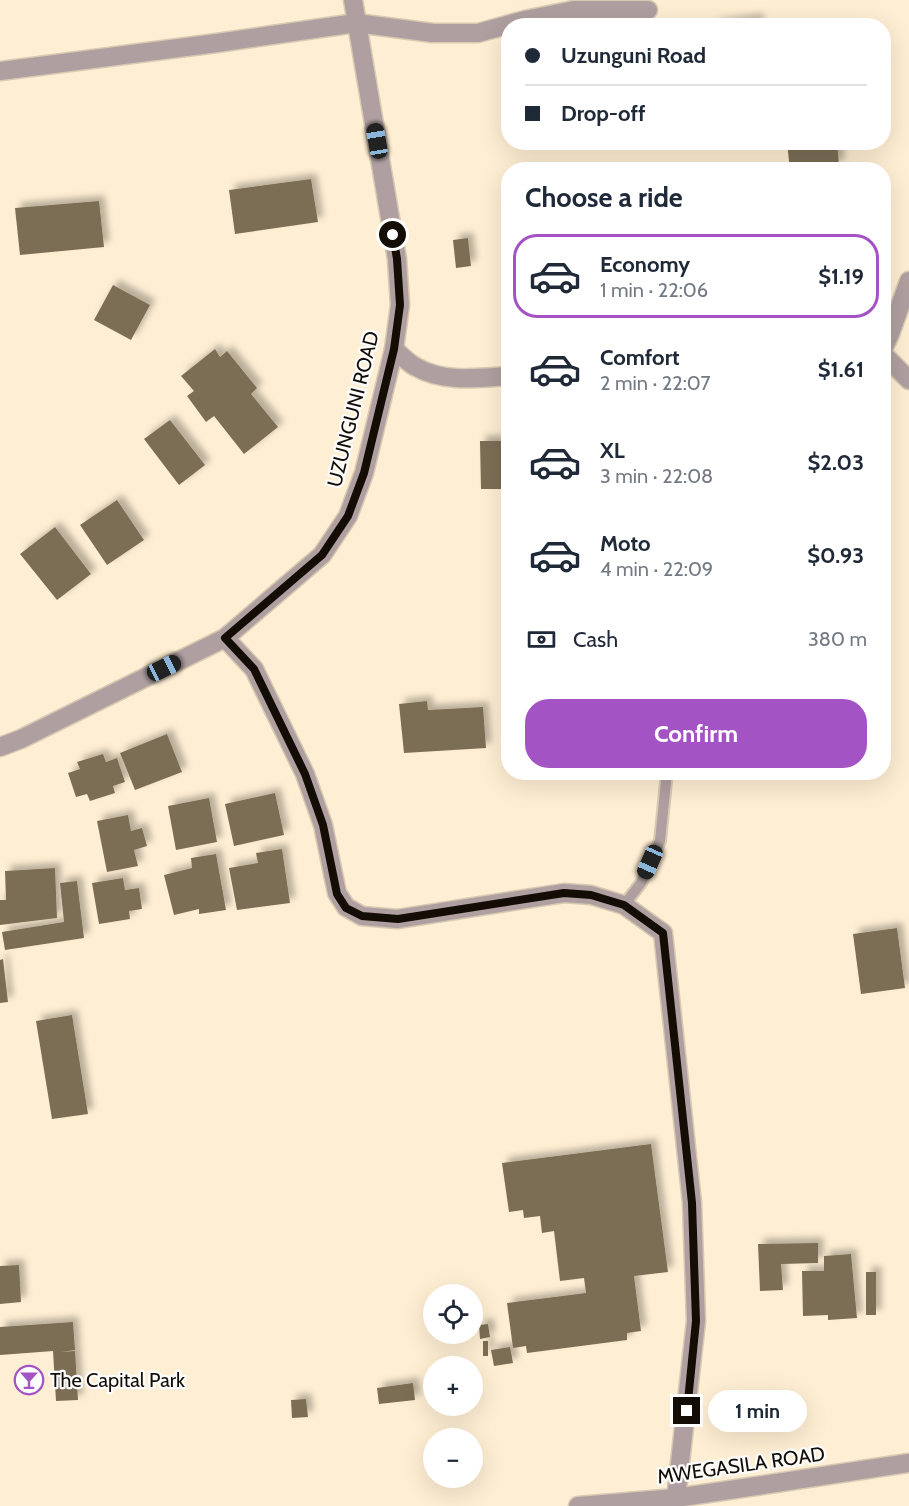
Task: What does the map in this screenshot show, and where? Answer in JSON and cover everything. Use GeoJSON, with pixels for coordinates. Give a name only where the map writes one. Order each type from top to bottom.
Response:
{"type":"FeatureCollection","features":[{"type":"Feature","properties":{"kind":"street","name":"UZUNGUNI ROAD"},"geometry":{"type":"LineString","coordinates":[[0,747],[21,739],[225,638],[322,555],[348,516],[364,473],[394,349],[400,305],[397,259],[353,0]]}},
{"type":"Feature","properties":{"kind":"street"},"geometry":{"type":"LineString","coordinates":[[535,18],[574,10],[648,10]]}},
{"type":"Feature","properties":{"kind":"street"},"geometry":{"type":"LineString","coordinates":[[0,71],[217,44],[356,23],[433,33],[478,33],[501,27]]}},
{"type":"Feature","properties":{"kind":"street"},"geometry":{"type":"LineString","coordinates":[[891,331],[909,281]]}},
{"type":"Feature","properties":{"kind":"street"},"geometry":{"type":"LineString","coordinates":[[394,349],[415,367],[435,375],[453,378],[501,376]]}},
{"type":"Feature","properties":{"kind":"street"},"geometry":{"type":"LineString","coordinates":[[891,362],[909,380]]}},
{"type":"Feature","properties":{"kind":"street"},"geometry":{"type":"LineString","coordinates":[[225,638],[254,669],[305,774],[323,825],[337,894],[346,908],[362,916],[398,919],[564,893],[591,895],[624,905],[663,933],[692,1203],[696,1321],[676,1498]]}},
{"type":"Feature","properties":{"kind":"street","name":"MWEGASILA ROAD"},"geometry":{"type":"LineString","coordinates":[[578,1506],[676,1498],[909,1464]]}},
{"type":"Feature","properties":{"kind":"lane"},"geometry":{"type":"LineString","coordinates":[[624,905],[641,883],[660,841],[666,780]]}},
{"type":"Feature","properties":{"kind":"building"},"geometry":{"type":"Polygon","coordinates":[[[788,150],[838,150],[839,162],[789,162],[788,150]]]}},
{"type":"Feature","properties":{"kind":"building"},"geometry":{"type":"Polygon","coordinates":[[[311,179],[318,222],[235,234],[229,190],[311,179]]]}},
{"type":"Feature","properties":{"kind":"building"},"geometry":{"type":"Polygon","coordinates":[[[99,201],[104,247],[20,255],[15,208],[99,201]]]}},
{"type":"Feature","properties":{"kind":"building"},"geometry":{"type":"Polygon","coordinates":[[[468,238],[471,266],[456,268],[453,240],[468,238]]]}},
{"type":"Feature","properties":{"kind":"building"},"geometry":{"type":"Polygon","coordinates":[[[113,285],[150,305],[131,340],[94,320],[113,285]]]}},
{"type":"Feature","properties":{"kind":"building"},"geometry":{"type":"Polygon","coordinates":[[[215,349],[220,357],[227,351],[257,388],[251,394],[278,427],[244,454],[214,416],[206,422],[187,396],[194,391],[181,376],[215,349]]]}},
{"type":"Feature","properties":{"kind":"building"},"geometry":{"type":"Polygon","coordinates":[[[170,420],[205,465],[179,485],[144,439],[170,420]]]}},
{"type":"Feature","properties":{"kind":"building"},"geometry":{"type":"Polygon","coordinates":[[[480,441],[501,441],[501,489],[481,489],[480,441]]]}},
{"type":"Feature","properties":{"kind":"building"},"geometry":{"type":"Polygon","coordinates":[[[117,500],[144,540],[107,565],[80,525],[117,500]]]}},
{"type":"Feature","properties":{"kind":"building"},"geometry":{"type":"Polygon","coordinates":[[[55,527],[91,574],[57,600],[20,554],[55,527]]]}},
{"type":"Feature","properties":{"kind":"building"},"geometry":{"type":"Polygon","coordinates":[[[427,701],[428,710],[483,707],[486,748],[404,753],[399,704],[427,701]]]}},
{"type":"Feature","properties":{"kind":"building"},"geometry":{"type":"Polygon","coordinates":[[[167,734],[182,772],[135,790],[120,753],[167,734]]]}},
{"type":"Feature","properties":{"kind":"building"},"geometry":{"type":"Polygon","coordinates":[[[103,754],[106,762],[117,758],[125,782],[113,786],[115,793],[90,801],[87,794],[76,797],[68,773],[80,769],[77,762],[103,754]]]}},
{"type":"Feature","properties":{"kind":"building"},"geometry":{"type":"Polygon","coordinates":[[[275,793],[284,835],[234,846],[225,804],[275,793]]]}},
{"type":"Feature","properties":{"kind":"building"},"geometry":{"type":"Polygon","coordinates":[[[209,798],[217,842],[176,850],[168,806],[209,798]]]}},
{"type":"Feature","properties":{"kind":"building"},"geometry":{"type":"Polygon","coordinates":[[[128,815],[131,831],[142,828],[147,846],[134,850],[138,866],[107,872],[97,821],[128,815]]]}},
{"type":"Feature","properties":{"kind":"building"},"geometry":{"type":"Polygon","coordinates":[[[282,849],[290,903],[237,910],[229,868],[258,863],[256,853],[282,849]]]}},
{"type":"Feature","properties":{"kind":"building"},"geometry":{"type":"Polygon","coordinates":[[[216,854],[226,910],[199,914],[199,909],[174,915],[164,875],[192,868],[191,858],[216,854]]]}},
{"type":"Feature","properties":{"kind":"building"},"geometry":{"type":"Polygon","coordinates":[[[55,868],[57,918],[0,925],[0,900],[6,900],[5,871],[55,868]]]}},
{"type":"Feature","properties":{"kind":"building"},"geometry":{"type":"Polygon","coordinates":[[[123,878],[125,890],[139,888],[142,909],[129,911],[130,919],[99,924],[92,883],[123,878]]]}},
{"type":"Feature","properties":{"kind":"building"},"geometry":{"type":"Polygon","coordinates":[[[77,881],[84,938],[5,950],[2,932],[64,922],[60,883],[77,881]]]}},
{"type":"Feature","properties":{"kind":"building"},"geometry":{"type":"Polygon","coordinates":[[[897,928],[905,988],[861,994],[853,934],[897,928]]]}},
{"type":"Feature","properties":{"kind":"building"},"geometry":{"type":"Polygon","coordinates":[[[3,959],[8,1002],[0,1003],[0,960],[3,959]]]}},
{"type":"Feature","properties":{"kind":"building"},"geometry":{"type":"Polygon","coordinates":[[[72,1015],[88,1114],[52,1119],[36,1021],[72,1015]]]}},
{"type":"Feature","properties":{"kind":"building"},"geometry":{"type":"Polygon","coordinates":[[[651,1144],[668,1272],[634,1276],[641,1331],[627,1333],[627,1340],[527,1353],[526,1346],[513,1348],[507,1303],[586,1293],[584,1278],[560,1281],[554,1231],[542,1233],[540,1216],[524,1218],[523,1210],[509,1212],[502,1163],[651,1144]]]}},
{"type":"Feature","properties":{"kind":"building"},"geometry":{"type":"Polygon","coordinates":[[[818,1243],[818,1263],[781,1264],[783,1290],[760,1291],[758,1244],[818,1243]]]}},
{"type":"Feature","properties":{"kind":"building"},"geometry":{"type":"Polygon","coordinates":[[[851,1254],[857,1318],[828,1320],[828,1315],[803,1316],[802,1271],[824,1271],[824,1256],[851,1254]]]}},
{"type":"Feature","properties":{"kind":"building"},"geometry":{"type":"Polygon","coordinates":[[[19,1265],[21,1302],[0,1304],[0,1266],[19,1265]]]}},
{"type":"Feature","properties":{"kind":"building"},"geometry":{"type":"Polygon","coordinates":[[[866,1272],[876,1272],[876,1315],[866,1315],[866,1272]]]}},
{"type":"Feature","properties":{"kind":"building"},"geometry":{"type":"Polygon","coordinates":[[[73,1322],[75,1350],[61,1352],[75,1351],[78,1400],[56,1401],[53,1351],[0,1355],[0,1327],[73,1322]]]}},
{"type":"Feature","properties":{"kind":"building"},"geometry":{"type":"Polygon","coordinates":[[[488,1324],[490,1337],[483,1338],[483,1325],[488,1324]]]}},
{"type":"Feature","properties":{"kind":"building"},"geometry":{"type":"Polygon","coordinates":[[[483,1341],[488,1341],[488,1356],[483,1356],[483,1341]]]}},
{"type":"Feature","properties":{"kind":"building"},"geometry":{"type":"Polygon","coordinates":[[[510,1347],[513,1363],[494,1366],[491,1350],[510,1347]]]}},
{"type":"Feature","properties":{"kind":"building"},"geometry":{"type":"Polygon","coordinates":[[[413,1383],[415,1400],[379,1404],[377,1388],[413,1383]]]}},
{"type":"Feature","properties":{"kind":"building"},"geometry":{"type":"Polygon","coordinates":[[[306,1399],[308,1417],[292,1418],[291,1400],[306,1399]]]}},
{"type":"Feature","properties":{"kind":"place","name":"The Capital Park"},"geometry":{"type":"Point","coordinates":[29,1380]}},
{"type":"Feature","properties":{"kind":"route"},"geometry":{"type":"LineString","coordinates":[[393,235],[400,305],[394,349],[364,473],[348,516],[322,555],[225,638],[254,669],[305,774],[323,825],[337,894],[346,908],[362,916],[398,919],[564,893],[591,895],[624,905],[663,933],[692,1203],[696,1321],[687,1411]]}}]}
